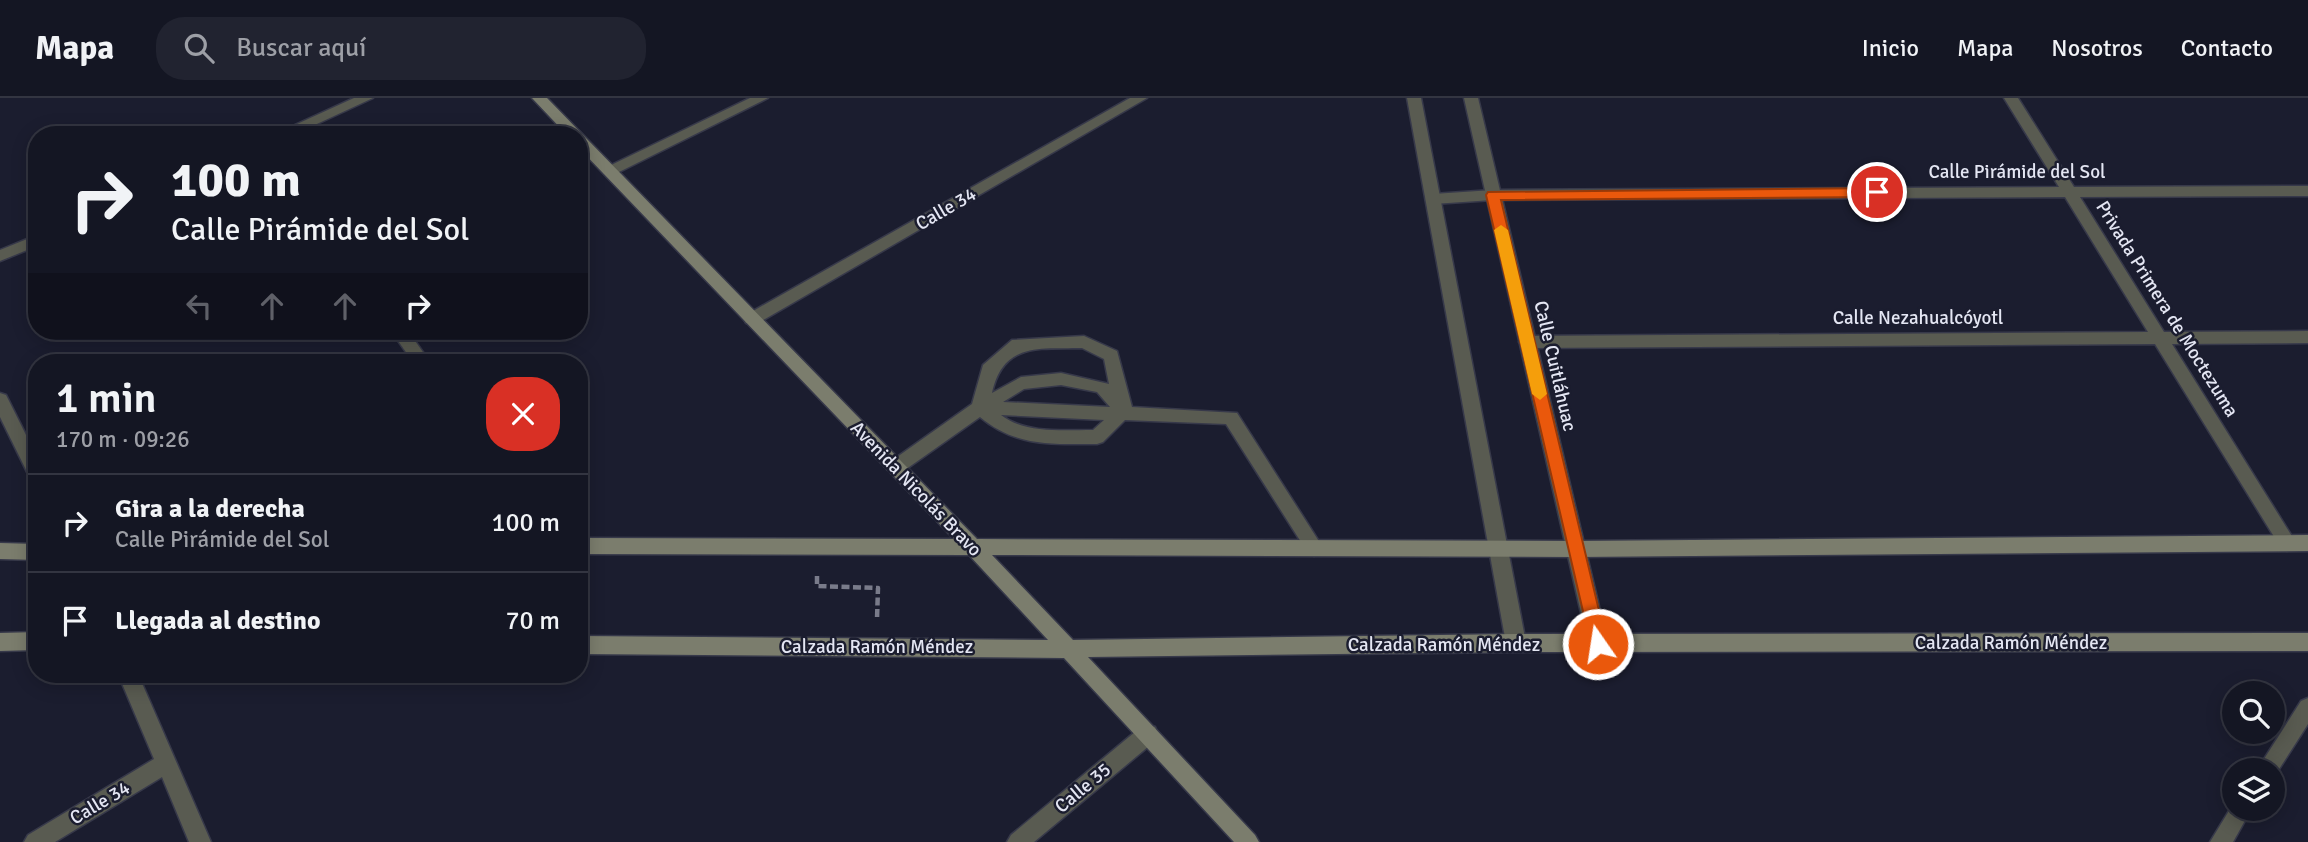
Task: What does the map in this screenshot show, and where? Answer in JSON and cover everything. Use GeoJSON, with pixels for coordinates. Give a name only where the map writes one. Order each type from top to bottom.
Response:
{"type":"FeatureCollection","features":[{"type":"Feature","properties":{"kind":"main road"},"geometry":{"type":"LineString","coordinates":[[539,98],[566,126]]}},
{"type":"Feature","properties":{"kind":"main road","name":"Avenida Nicolás Bravo"},"geometry":{"type":"LineString","coordinates":[[588,148],[973,547],[1248,842]]}},
{"type":"Feature","properties":{"kind":"main road"},"geometry":{"type":"LineString","coordinates":[[588,546],[1576,549],[2308,543]]}},
{"type":"Feature","properties":{"kind":"main road"},"geometry":{"type":"LineString","coordinates":[[0,551],[28,552]]}},
{"type":"Feature","properties":{"kind":"main road"},"geometry":{"type":"LineString","coordinates":[[0,642],[28,642]]}},
{"type":"Feature","properties":{"kind":"main road","name":"Calzada Ramón Méndez"},"geometry":{"type":"LineString","coordinates":[[588,645],[1068,649],[1516,643],[2308,642]]}},
{"type":"Feature","properties":{"kind":"street"},"geometry":{"type":"LineString","coordinates":[[302,126],[366,98]]}},
{"type":"Feature","properties":{"kind":"street"},"geometry":{"type":"LineString","coordinates":[[610,171],[761,98]]}},
{"type":"Feature","properties":{"kind":"street","name":"Calle 34"},"geometry":{"type":"LineString","coordinates":[[752,319],[1140,98]]}},
{"type":"Feature","properties":{"kind":"street"},"geometry":{"type":"LineString","coordinates":[[1414,98],[1516,643]]}},
{"type":"Feature","properties":{"kind":"street","name":"Calle Cuitláhuac"},"geometry":{"type":"LineString","coordinates":[[1471,98],[1598,644]]}},
{"type":"Feature","properties":{"kind":"street","name":"Privada Primera de Moctezuma"},"geometry":{"type":"LineString","coordinates":[[2011,98],[2287,543]]}},
{"type":"Feature","properties":{"kind":"street","name":"Calle Pirámide del Sol"},"geometry":{"type":"LineString","coordinates":[[1433,199],[1493,195],[2308,191]]}},
{"type":"Feature","properties":{"kind":"street"},"geometry":{"type":"LineString","coordinates":[[0,256],[28,244]]}},
{"type":"Feature","properties":{"kind":"street","name":"Calle Nezahualcóyotl"},"geometry":{"type":"LineString","coordinates":[[1527,342],[2308,337]]}},
{"type":"Feature","properties":{"kind":"street"},"geometry":{"type":"LineString","coordinates":[[405,340],[416,354]]}},
{"type":"Feature","properties":{"kind":"street"},"geometry":{"type":"LineString","coordinates":[[980,408],[989,369],[1018,344],[1084,342],[1111,355],[1124,411]]}},
{"type":"Feature","properties":{"kind":"street"},"geometry":{"type":"LineString","coordinates":[[896,467],[980,408],[1021,383],[1061,379],[1102,387],[1124,411]]}},
{"type":"Feature","properties":{"kind":"street"},"geometry":{"type":"LineString","coordinates":[[0,400],[28,457]]}},
{"type":"Feature","properties":{"kind":"street"},"geometry":{"type":"LineString","coordinates":[[980,408],[1124,411],[1231,418],[1314,548]]}},
{"type":"Feature","properties":{"kind":"street"},"geometry":{"type":"LineString","coordinates":[[980,408],[1005,428],[1049,437],[1097,438],[1124,411]]}},
{"type":"Feature","properties":{"kind":"street"},"geometry":{"type":"LineString","coordinates":[[132,683],[164,764],[200,842]]}},
{"type":"Feature","properties":{"kind":"street"},"geometry":{"type":"LineString","coordinates":[[2275,758],[2308,707]]}},
{"type":"Feature","properties":{"kind":"street","name":"Calle 35"},"geometry":{"type":"LineString","coordinates":[[1018,842],[1148,734]]}},
{"type":"Feature","properties":{"kind":"street","name":"Calle 34"},"geometry":{"type":"LineString","coordinates":[[35,842],[164,764]]}},
{"type":"Feature","properties":{"kind":"street"},"geometry":{"type":"LineString","coordinates":[[2221,842],[2234,821]]}},
{"type":"Feature","properties":{"kind":"path"},"geometry":{"type":"LineString","coordinates":[[819,547],[817,586],[878,588],[875,647]]}},
{"type":"Feature","properties":{"kind":"slow traffic"},"geometry":{"type":"LineString","coordinates":[[1501,230],[1540,394]]}},
{"type":"Feature","properties":{"kind":"route"},"geometry":{"type":"LineString","coordinates":[[1598,644],[1493,195],[1877,192]]}}]}
